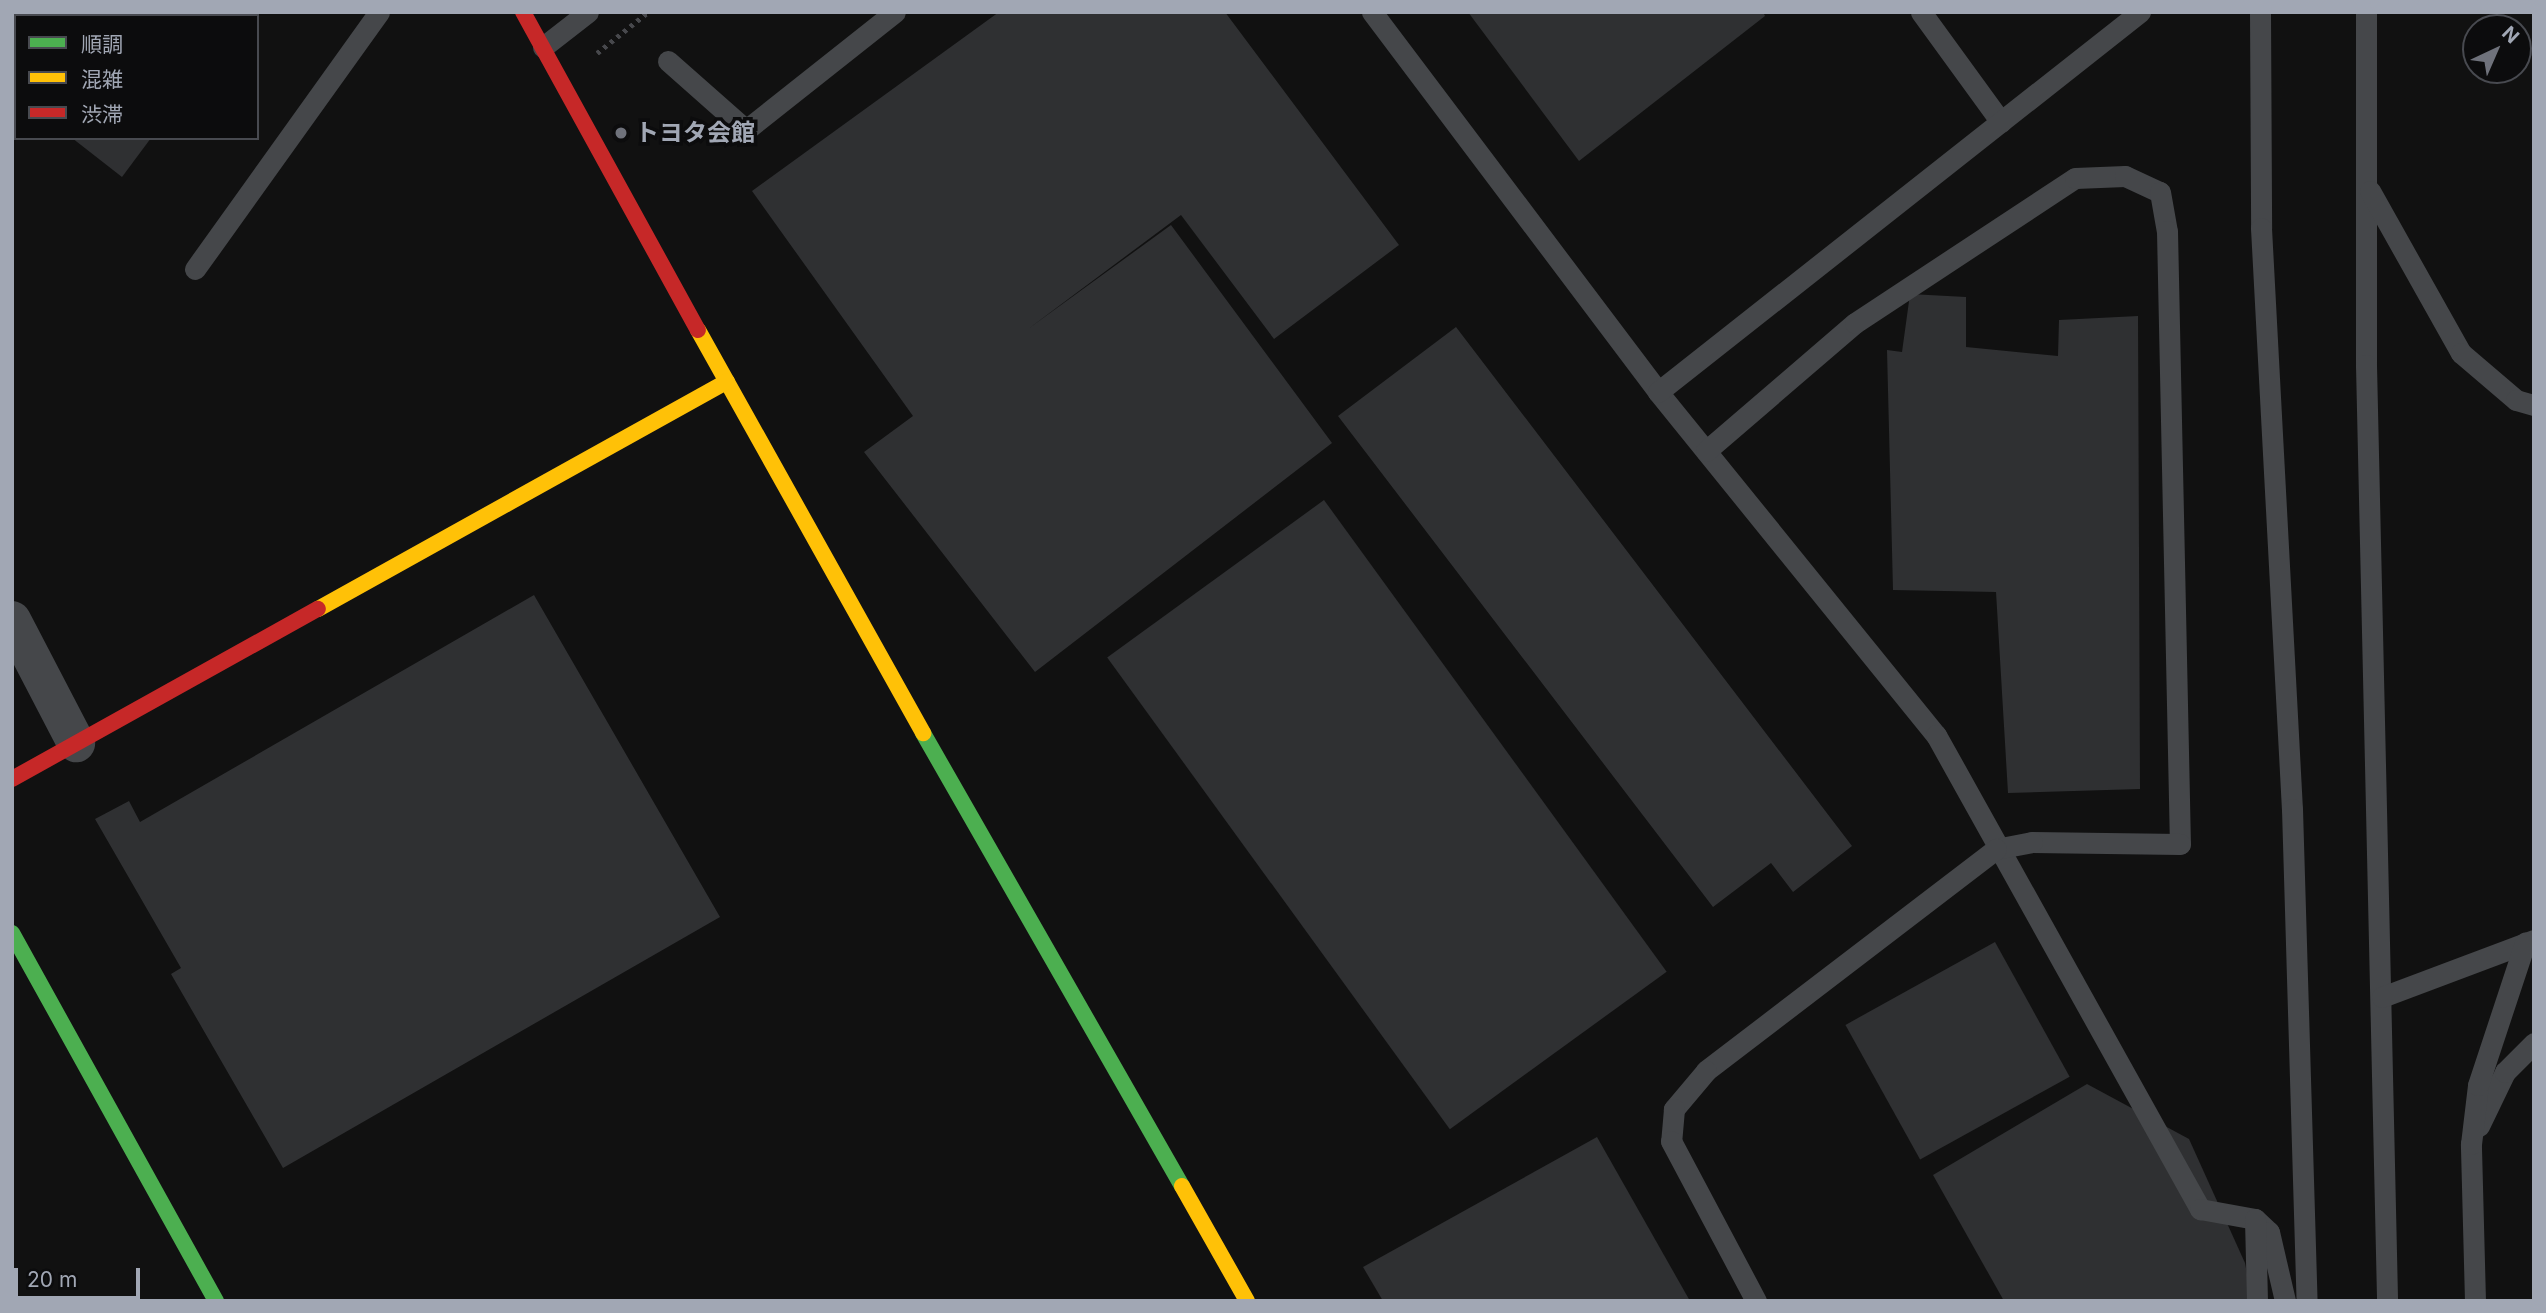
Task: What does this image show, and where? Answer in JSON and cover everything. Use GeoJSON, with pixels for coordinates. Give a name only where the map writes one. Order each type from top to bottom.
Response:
{"type":"FeatureCollection","features":[{"type":"Feature","properties":{"kind":"street"},"geometry":{"type":"LineString","coordinates":[[523,12],[727,381],[1247,1301]]}},
{"type":"Feature","properties":{"kind":"street"},"geometry":{"type":"LineString","coordinates":[[12,779],[727,381]]}},
{"type":"Feature","properties":{"kind":"street"},"geometry":{"type":"LineString","coordinates":[[12,621],[76,743]]}},
{"type":"Feature","properties":{"kind":"street"},"geometry":{"type":"LineString","coordinates":[[12,933],[216,1301]]}},
{"type":"Feature","properties":{"kind":"lane"},"geometry":{"type":"LineString","coordinates":[[195,269],[379,12]]}},
{"type":"Feature","properties":{"kind":"lane"},"geometry":{"type":"LineString","coordinates":[[543,47],[588,12]]}},
{"type":"Feature","properties":{"kind":"lane"},"geometry":{"type":"LineString","coordinates":[[668,61],[746,130],[895,12]]}},
{"type":"Feature","properties":{"kind":"lane"},"geometry":{"type":"LineString","coordinates":[[1372,12],[1658,392],[1936,735],[1996,849],[2200,1209],[2255,1219],[2273,1244],[2285,1301]]}},
{"type":"Feature","properties":{"kind":"lane"},"geometry":{"type":"LineString","coordinates":[[1921,12],[2001,122]]}},
{"type":"Feature","properties":{"kind":"lane"},"geometry":{"type":"LineString","coordinates":[[1658,392],[2140,12]]}},
{"type":"Feature","properties":{"kind":"lane"},"geometry":{"type":"LineString","coordinates":[[2260,12],[2261,228],[2292,810],[2307,1301]]}},
{"type":"Feature","properties":{"kind":"lane"},"geometry":{"type":"LineString","coordinates":[[2365,12],[2369,189],[2366,365],[2387,1301]]}},
{"type":"Feature","properties":{"kind":"lane"},"geometry":{"type":"LineString","coordinates":[[1706,451],[1855,323],[2075,178],[2125,176],[2160,192],[2167,231],[2180,844],[2032,842],[1996,849],[1706,1071],[1674,1110],[1671,1141],[1756,1301]]}},
{"type":"Feature","properties":{"kind":"lane"},"geometry":{"type":"LineString","coordinates":[[2369,189],[2460,353],[2516,400],[2534,405]]}},
{"type":"Feature","properties":{"kind":"lane"},"geometry":{"type":"LineString","coordinates":[[2382,997],[2529,942]]}},
{"type":"Feature","properties":{"kind":"lane"},"geometry":{"type":"LineString","coordinates":[[2475,1301],[2471,1144],[2478,1086],[2529,942]]}},
{"type":"Feature","properties":{"kind":"lane"},"geometry":{"type":"LineString","coordinates":[[2471,1144],[2505,1072],[2534,1043]]}},
{"type":"Feature","properties":{"kind":"lane"},"geometry":{"type":"LineString","coordinates":[[2255,1219],[2256,1301]]}},
{"type":"Feature","properties":{"kind":"path"},"geometry":{"type":"LineString","coordinates":[[597,53],[648,12]]}},
{"type":"Feature","properties":{"kind":"building"},"geometry":{"type":"Polygon","coordinates":[[[15,12],[249,12],[132,14],[15,12]]]}},
{"type":"Feature","properties":{"kind":"building"},"geometry":{"type":"Polygon","coordinates":[[[999,12],[1225,12],[1399,245],[1274,339],[1181,215],[1028,329],[1171,225],[1332,443],[1035,672],[864,452],[913,416],[752,191],[999,12]]]}},
{"type":"Feature","properties":{"kind":"building"},"geometry":{"type":"Polygon","coordinates":[[[1468,12],[1763,12],[1765,16],[1579,161],[1468,12]]]}},
{"type":"Feature","properties":{"kind":"building"},"geometry":{"type":"Polygon","coordinates":[[[75,140],[150,140],[122,177],[75,140]]]}},
{"type":"Feature","properties":{"kind":"building"},"geometry":{"type":"Polygon","coordinates":[[[1910,294],[1966,297],[1966,347],[2058,356],[2059,320],[2138,316],[2140,789],[2008,793],[1996,592],[1893,590],[1887,350],[1902,352],[1910,294]]]}},
{"type":"Feature","properties":{"kind":"building"},"geometry":{"type":"Polygon","coordinates":[[[1456,327],[1852,846],[1793,892],[1771,863],[1713,907],[1338,416],[1456,327]]]}},
{"type":"Feature","properties":{"kind":"building"},"geometry":{"type":"Polygon","coordinates":[[[1324,500],[1667,972],[1450,1129],[1107,658],[1324,500]]]}},
{"type":"Feature","properties":{"kind":"building"},"geometry":{"type":"Polygon","coordinates":[[[534,595],[720,917],[283,1168],[171,974],[181,968],[95,819],[129,801],[140,822],[534,595]]]}},
{"type":"Feature","properties":{"kind":"building"},"geometry":{"type":"Polygon","coordinates":[[[1995,942],[2070,1077],[1920,1160],[1845,1025],[1995,942]]]}},
{"type":"Feature","properties":{"kind":"building"},"geometry":{"type":"Polygon","coordinates":[[[2087,1084],[2189,1139],[2245,1263],[2252,1301],[2004,1301],[1933,1175],[2087,1084]]]}},
{"type":"Feature","properties":{"kind":"building"},"geometry":{"type":"Polygon","coordinates":[[[1597,1137],[1690,1301],[1383,1301],[1363,1267],[1597,1137]]]}},
{"type":"Feature","properties":{"kind":"traffic: fast"},"geometry":{"type":"LineString","coordinates":[[923,733],[1182,1186]]}},
{"type":"Feature","properties":{"kind":"traffic: fast"},"geometry":{"type":"LineString","coordinates":[[12,933],[216,1301]]}},
{"type":"Feature","properties":{"kind":"traffic: slow"},"geometry":{"type":"LineString","coordinates":[[698,330],[923,733]]}},
{"type":"Feature","properties":{"kind":"traffic: slow"},"geometry":{"type":"LineString","coordinates":[[318,609],[727,381]]}},
{"type":"Feature","properties":{"kind":"traffic: slow"},"geometry":{"type":"LineString","coordinates":[[1182,1186],[1247,1301]]}},
{"type":"Feature","properties":{"kind":"traffic: jam"},"geometry":{"type":"LineString","coordinates":[[523,12],[698,330]]}},
{"type":"Feature","properties":{"kind":"traffic: jam"},"geometry":{"type":"LineString","coordinates":[[12,779],[318,609]]}},
{"type":"Feature","properties":{"kind":"place","name":"トヨタ会館"},"geometry":{"type":"Point","coordinates":[621,133]}}]}
